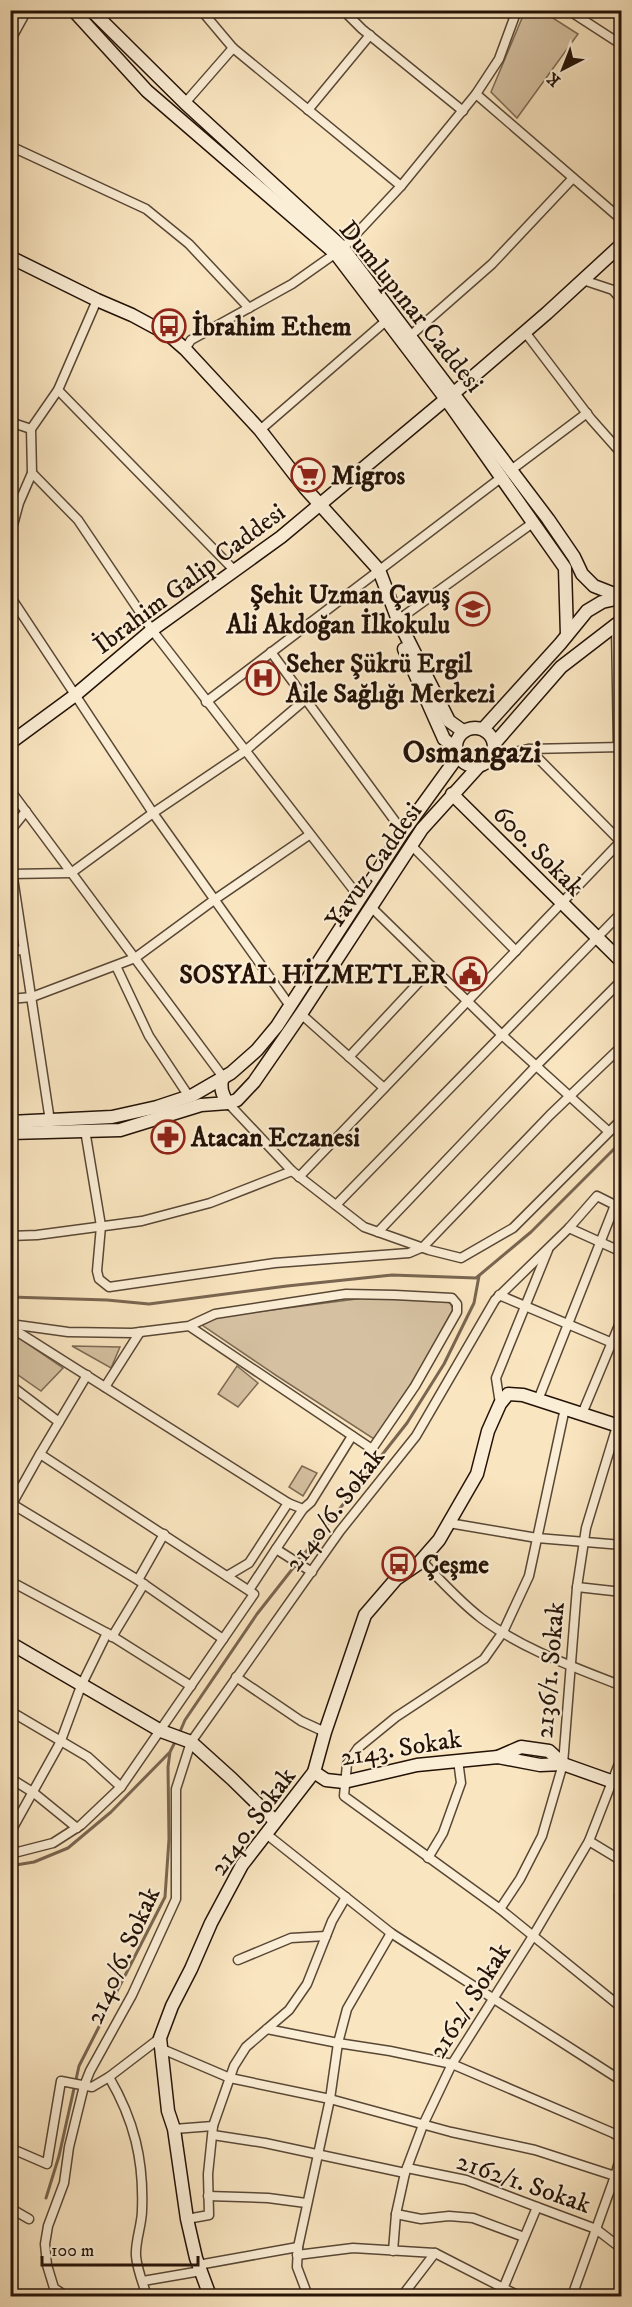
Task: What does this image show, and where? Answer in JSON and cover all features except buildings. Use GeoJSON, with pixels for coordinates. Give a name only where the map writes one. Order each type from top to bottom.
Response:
{"type":"FeatureCollection","features":[{"type":"Feature","properties":{"kind":"main road","name":"Dumlupınar Caddesi"},"geometry":{"type":"LineString","coordinates":[[73,10],[147,91],[340,251]]}},
{"type":"Feature","properties":{"kind":"main road","name":"Dumlupınar Caddesi"},"geometry":{"type":"LineString","coordinates":[[91,10],[340,251],[410,336],[507,474],[574,557],[582,574],[594,586],[621,598]]}},
{"type":"Feature","properties":{"kind":"main road","name":"İbrahim Galip Caddesi"},"geometry":{"type":"LineString","coordinates":[[10,742],[74,696],[152,630],[281,537],[525,332],[621,244]]}},
{"type":"Feature","properties":{"kind":"main road"},"geometry":{"type":"LineString","coordinates":[[340,251],[387,320],[450,396]]}},
{"type":"Feature","properties":{"kind":"main road"},"geometry":{"type":"LineString","coordinates":[[10,256],[132,315],[169,335],[185,349],[260,430],[320,505],[379,570],[398,620],[449,721],[463,731]]}},
{"type":"Feature","properties":{"kind":"main road"},"geometry":{"type":"LineString","coordinates":[[507,474],[534,522],[565,568],[567,635]]}},
{"type":"Feature","properties":{"kind":"main road"},"geometry":{"type":"LineString","coordinates":[[483,729],[587,611],[602,602],[621,598]]}},
{"type":"Feature","properties":{"kind":"main road"},"geometry":{"type":"LineString","coordinates":[[398,620],[396,632],[444,739],[467,764],[479,766],[486,763],[491,757],[494,744],[561,668],[619,622]]}},
{"type":"Feature","properties":{"kind":"main road"},"geometry":{"type":"LineString","coordinates":[[457,753],[459,736],[463,731],[476,727],[490,735],[494,744]]}},
{"type":"Feature","properties":{"kind":"main road","name":"Yavuz Caddesi"},"geometry":{"type":"LineString","coordinates":[[10,1122],[112,1117],[157,1107],[193,1095],[227,1075],[257,1050],[277,1026],[457,753]]}},
{"type":"Feature","properties":{"kind":"main road","name":"Yavuz Caddesi"},"geometry":{"type":"LineString","coordinates":[[10,1133],[120,1130],[201,1105],[237,1101],[254,1082],[301,1014],[422,829],[479,766]]}},
{"type":"Feature","properties":{"kind":"main road","name":"600. Sokak"},"geometry":{"type":"LineString","coordinates":[[452,794],[595,939],[621,962]]}},
{"type":"Feature","properties":{"kind":"main road"},"geometry":{"type":"LineString","coordinates":[[228,1103],[221,1090],[221,1083],[227,1075],[242,1078],[246,1085],[243,1095]]}},
{"type":"Feature","properties":{"kind":"main road","name":"2140. Sokak"},"geometry":{"type":"LineString","coordinates":[[210,2296],[200,2268],[188,2219],[180,2180],[174,2129],[168,2111],[161,2043],[172,2006],[211,1923],[242,1865],[314,1772],[364,1615],[396,1579],[421,1560],[439,1540],[477,1474],[488,1431],[500,1404],[508,1394],[538,1400]]}},
{"type":"Feature","properties":{"kind":"main road"},"geometry":{"type":"LineString","coordinates":[[538,1400],[619,1426]]}},
{"type":"Feature","properties":{"kind":"main road"},"geometry":{"type":"LineString","coordinates":[[10,1643],[161,1731],[191,1742],[275,1821]]}},
{"type":"Feature","properties":{"kind":"main road","name":"2143. Sokak"},"geometry":{"type":"LineString","coordinates":[[314,1772],[326,1780],[344,1782],[407,1767],[498,1757],[540,1765],[563,1764],[616,1783]]}},
{"type":"Feature","properties":{"kind":"street"},"geometry":{"type":"LineString","coordinates":[[12,35],[27,10]]}},
{"type":"Feature","properties":{"kind":"street"},"geometry":{"type":"LineString","coordinates":[[12,35],[34,10]]}},
{"type":"Feature","properties":{"kind":"street"},"geometry":{"type":"LineString","coordinates":[[201,10],[233,48],[401,186]]}},
{"type":"Feature","properties":{"kind":"street"},"geometry":{"type":"LineString","coordinates":[[343,10],[463,111]]}},
{"type":"Feature","properties":{"kind":"street"},"geometry":{"type":"LineString","coordinates":[[185,349],[191,340],[292,284],[340,251],[401,186],[476,94],[499,58],[518,10]]}},
{"type":"Feature","properties":{"kind":"street"},"geometry":{"type":"LineString","coordinates":[[568,10],[621,45]]}},
{"type":"Feature","properties":{"kind":"street"},"geometry":{"type":"LineString","coordinates":[[308,110],[370,35]]}},
{"type":"Feature","properties":{"kind":"street"},"geometry":{"type":"LineString","coordinates":[[185,103],[233,48]]}},
{"type":"Feature","properties":{"kind":"street"},"geometry":{"type":"LineString","coordinates":[[476,94],[621,220]]}},
{"type":"Feature","properties":{"kind":"street"},"geometry":{"type":"LineString","coordinates":[[10,146],[146,209],[189,244],[249,308]]}},
{"type":"Feature","properties":{"kind":"street"},"geometry":{"type":"LineString","coordinates":[[410,336],[492,264],[573,178]]}},
{"type":"Feature","properties":{"kind":"street"},"geometry":{"type":"LineString","coordinates":[[583,280],[617,290],[621,301]]}},
{"type":"Feature","properties":{"kind":"street"},"geometry":{"type":"LineString","coordinates":[[10,536],[15,502],[32,473],[31,429],[58,390],[97,300]]}},
{"type":"Feature","properties":{"kind":"street"},"geometry":{"type":"LineString","coordinates":[[260,430],[387,320]]}},
{"type":"Feature","properties":{"kind":"street"},"geometry":{"type":"LineString","coordinates":[[525,332],[621,454]]}},
{"type":"Feature","properties":{"kind":"street"},"geometry":{"type":"LineString","coordinates":[[58,390],[235,571]]}},
{"type":"Feature","properties":{"kind":"street"},"geometry":{"type":"LineString","coordinates":[[207,702],[587,413]]}},
{"type":"Feature","properties":{"kind":"street"},"geometry":{"type":"LineString","coordinates":[[10,422],[31,429]]}},
{"type":"Feature","properties":{"kind":"street"},"geometry":{"type":"LineString","coordinates":[[32,473],[78,520],[152,630],[359,897],[366,888]]}},
{"type":"Feature","properties":{"kind":"street"},"geometry":{"type":"LineString","coordinates":[[398,620],[534,522]]}},
{"type":"Feature","properties":{"kind":"street"},"geometry":{"type":"LineString","coordinates":[[10,596],[153,813],[290,1006]]}},
{"type":"Feature","properties":{"kind":"street"},"geometry":{"type":"LineString","coordinates":[[491,757],[529,749],[620,747],[619,622]]}},
{"type":"Feature","properties":{"kind":"street"},"geometry":{"type":"LineString","coordinates":[[271,652],[403,832]]}},
{"type":"Feature","properties":{"kind":"street"},"geometry":{"type":"LineString","coordinates":[[11,874],[71,873],[153,813],[245,751],[306,699]]}},
{"type":"Feature","properties":{"kind":"street"},"geometry":{"type":"LineString","coordinates":[[10,1236],[37,1235],[141,1221],[210,1203],[296,1174],[384,1088],[621,841],[529,749]]}},
{"type":"Feature","properties":{"kind":"street"},"geometry":{"type":"LineString","coordinates":[[11,793],[135,958],[227,1075]]}},
{"type":"Feature","properties":{"kind":"street"},"geometry":{"type":"LineString","coordinates":[[10,831],[26,812]]}},
{"type":"Feature","properties":{"kind":"street"},"geometry":{"type":"LineString","coordinates":[[10,999],[32,997],[135,958],[309,835]]}},
{"type":"Feature","properties":{"kind":"street"},"geometry":{"type":"LineString","coordinates":[[411,845],[516,951]]}},
{"type":"Feature","properties":{"kind":"street"},"geometry":{"type":"LineString","coordinates":[[10,858],[50,1121]]}},
{"type":"Feature","properties":{"kind":"street"},"geometry":{"type":"LineString","coordinates":[[371,907],[502,1035],[608,1131]]}},
{"type":"Feature","properties":{"kind":"street"},"geometry":{"type":"LineString","coordinates":[[336,1205],[621,912]]}},
{"type":"Feature","properties":{"kind":"street"},"geometry":{"type":"LineString","coordinates":[[10,951],[23,950]]}},
{"type":"Feature","properties":{"kind":"street"},"geometry":{"type":"LineString","coordinates":[[116,966],[148,1035],[188,1095]]}},
{"type":"Feature","properties":{"kind":"street"},"geometry":{"type":"LineString","coordinates":[[349,1057],[433,967]]}},
{"type":"Feature","properties":{"kind":"street"},"geometry":{"type":"LineString","coordinates":[[378,1232],[621,980]]}},
{"type":"Feature","properties":{"kind":"street"},"geometry":{"type":"LineString","coordinates":[[301,1014],[384,1088]]}},
{"type":"Feature","properties":{"kind":"street"},"geometry":{"type":"LineString","coordinates":[[85,1131],[101,1226],[97,1271],[99,1278],[108,1287],[274,1263],[410,1253],[423,1247],[550,1115],[621,1046]]}},
{"type":"Feature","properties":{"kind":"street"},"geometry":{"type":"LineString","coordinates":[[228,1103],[296,1174],[364,1227],[461,1258],[513,1228],[621,1119]]}},
{"type":"Feature","properties":{"kind":"street","name":"2140/6. Sokak"},"geometry":{"type":"LineString","coordinates":[[66,2296],[54,2288],[47,2265],[45,2244],[48,2226],[64,2183],[69,2147],[84,2086],[132,1995],[176,1899],[176,1789],[191,1742],[340,1531],[416,1436],[499,1295],[569,1228],[597,1197],[615,1205],[538,1400]]}},
{"type":"Feature","properties":{"kind":"street"},"geometry":{"type":"LineString","coordinates":[[569,1228],[621,1252]]}},
{"type":"Feature","properties":{"kind":"street","name":"2140. Sokak"},"geometry":{"type":"LineString","coordinates":[[500,1404],[496,1378],[550,1245]]}},
{"type":"Feature","properties":{"kind":"street"},"geometry":{"type":"LineString","coordinates":[[10,1326],[68,1332],[140,1332],[189,1326],[215,1314],[346,1294],[395,1294],[452,1298],[457,1304],[457,1312],[415,1386],[372,1449],[189,1326]]}},
{"type":"Feature","properties":{"kind":"street"},"geometry":{"type":"LineString","coordinates":[[499,1295],[621,1347]]}},
{"type":"Feature","properties":{"kind":"street"},"geometry":{"type":"LineString","coordinates":[[582,1414],[621,1317]]}},
{"type":"Feature","properties":{"kind":"street"},"geometry":{"type":"LineString","coordinates":[[10,1326],[288,1503],[303,1509]]}},
{"type":"Feature","properties":{"kind":"street"},"geometry":{"type":"LineString","coordinates":[[105,1387],[140,1332]]}},
{"type":"Feature","properties":{"kind":"street"},"geometry":{"type":"LineString","coordinates":[[87,1376],[11,1504],[141,1582],[223,1639]]}},
{"type":"Feature","properties":{"kind":"street"},"geometry":{"type":"LineString","coordinates":[[10,1385],[59,1422]]}},
{"type":"Feature","properties":{"kind":"street"},"geometry":{"type":"LineString","coordinates":[[565,1408],[529,1576],[503,1632],[484,1659],[396,1717],[358,1748],[347,1764],[344,1796],[500,1909],[621,2008]]}},
{"type":"Feature","properties":{"kind":"street","name":"2136/1. Sokak"},"geometry":{"type":"LineString","coordinates":[[500,1909],[520,1879],[542,1836],[563,1764],[577,1587],[586,1528],[619,1426]]}},
{"type":"Feature","properties":{"kind":"street"},"geometry":{"type":"LineString","coordinates":[[249,1590],[303,1509],[311,1502],[352,1436]]}},
{"type":"Feature","properties":{"kind":"street"},"geometry":{"type":"LineString","coordinates":[[10,1854],[53,1843],[77,1828],[121,1788],[254,1594],[40,1454]]}},
{"type":"Feature","properties":{"kind":"street"},"geometry":{"type":"LineString","coordinates":[[227,1576],[249,1563],[288,1503]]}},
{"type":"Feature","properties":{"kind":"street"},"geometry":{"type":"LineString","coordinates":[[449,1523],[537,1538],[584,1544],[621,1545]]}},
{"type":"Feature","properties":{"kind":"street"},"geometry":{"type":"LineString","coordinates":[[10,1833],[34,1794],[61,1740],[81,1686],[141,1582],[164,1534]]}},
{"type":"Feature","properties":{"kind":"street"},"geometry":{"type":"LineString","coordinates":[[276,1549],[312,1572]]}},
{"type":"Feature","properties":{"kind":"street"},"geometry":{"type":"LineString","coordinates":[[421,1560],[448,1589],[503,1632],[570,1666],[621,1686]]}},
{"type":"Feature","properties":{"kind":"street"},"geometry":{"type":"LineString","coordinates":[[10,1581],[110,1635],[191,1686]]}},
{"type":"Feature","properties":{"kind":"street"},"geometry":{"type":"LineString","coordinates":[[577,1587],[621,1592]]}},
{"type":"Feature","properties":{"kind":"street"},"geometry":{"type":"LineString","coordinates":[[237,1677],[301,1721],[325,1732]]}},
{"type":"Feature","properties":{"kind":"street"},"geometry":{"type":"LineString","coordinates":[[10,1711],[88,1757],[121,1788]]}},
{"type":"Feature","properties":{"kind":"street","name":"2162/. Sokak"},"geometry":{"type":"LineString","coordinates":[[393,2252],[396,2214],[406,2171],[423,2125],[452,2064],[533,1936],[589,1841],[616,1783],[621,1756]]}},
{"type":"Feature","properties":{"kind":"street"},"geometry":{"type":"LineString","coordinates":[[428,1858],[443,1833],[460,1783],[458,1760]]}},
{"type":"Feature","properties":{"kind":"street"},"geometry":{"type":"LineString","coordinates":[[10,1778],[77,1828]]}},
{"type":"Feature","properties":{"kind":"street"},"geometry":{"type":"LineString","coordinates":[[265,1833],[391,1933],[621,2081]]}},
{"type":"Feature","properties":{"kind":"street"},"geometry":{"type":"LineString","coordinates":[[589,1841],[621,1861]]}},
{"type":"Feature","properties":{"kind":"street"},"geometry":{"type":"LineString","coordinates":[[621,1884],[618,1896],[621,1916]]}},
{"type":"Feature","properties":{"kind":"street"},"geometry":{"type":"LineString","coordinates":[[188,2219],[209,2215],[208,2174],[213,2130],[230,2078],[246,2047],[289,2010],[307,1984],[326,1936],[346,1897]]}},
{"type":"Feature","properties":{"kind":"street"},"geometry":{"type":"LineString","coordinates":[[308,2296],[297,2267],[297,2251],[316,2153],[330,2099],[338,2043],[346,2009],[391,1933]]}},
{"type":"Feature","properties":{"kind":"street"},"geometry":{"type":"LineString","coordinates":[[238,1960],[291,1938],[326,1936]]}},
{"type":"Feature","properties":{"kind":"street"},"geometry":{"type":"LineString","coordinates":[[267,2029],[452,2064],[613,2133],[621,2139]]}},
{"type":"Feature","properties":{"kind":"street"},"geometry":{"type":"LineString","coordinates":[[10,2148],[47,2164],[61,2081],[92,2087],[161,2043],[230,2078],[330,2099],[423,2125],[535,2150],[615,2176]]}},
{"type":"Feature","properties":{"kind":"street"},"geometry":{"type":"LineString","coordinates":[[109,2077],[122,2098],[134,2127],[142,2212],[136,2256],[147,2296]]}},
{"type":"Feature","properties":{"kind":"street","name":"2162/1. Sokak"},"geometry":{"type":"LineString","coordinates":[[174,2129],[213,2130],[406,2171],[466,2180],[596,2229],[621,2249]]}},
{"type":"Feature","properties":{"kind":"street"},"geometry":{"type":"LineString","coordinates":[[572,2296],[615,2176],[621,2152]]}},
{"type":"Feature","properties":{"kind":"street"},"geometry":{"type":"LineString","coordinates":[[208,2196],[258,2197],[306,2203]]}},
{"type":"Feature","properties":{"kind":"street"},"geometry":{"type":"LineString","coordinates":[[502,2293],[537,2207]]}},
{"type":"Feature","properties":{"kind":"street"},"geometry":{"type":"LineString","coordinates":[[10,2208],[28,2219]]}},
{"type":"Feature","properties":{"kind":"street"},"geometry":{"type":"LineString","coordinates":[[396,2214],[421,2218],[449,2216],[473,2218],[524,2237]]}},
{"type":"Feature","properties":{"kind":"street"},"geometry":{"type":"LineString","coordinates":[[143,2282],[200,2268],[297,2251],[352,2248],[435,2253],[502,2293],[519,2296]]}},
{"type":"Feature","properties":{"kind":"street"},"geometry":{"type":"LineString","coordinates":[[402,2296],[435,2253]]}},
{"type":"Feature","properties":{"kind":"shaded area"},"geometry":{"type":"Polygon","coordinates":[[[525,11],[542,11],[578,34],[517,118],[491,92],[525,11]]]}},
{"type":"Feature","properties":{"kind":"shaded area"},"geometry":{"type":"Polygon","coordinates":[[[364,1298],[443,1301],[450,1303],[453,1309],[419,1372],[374,1439],[202,1325],[218,1317],[364,1298]]]}},
{"type":"Feature","properties":{"kind":"shaded area"},"geometry":{"type":"Polygon","coordinates":[[[11,1334],[63,1368],[41,1391],[11,1370],[11,1334]]]}},
{"type":"Feature","properties":{"kind":"shaded area"},"geometry":{"type":"Polygon","coordinates":[[[72,1346],[120,1347],[111,1368],[72,1346]]]}},
{"type":"Feature","properties":{"kind":"shaded area"},"geometry":{"type":"Polygon","coordinates":[[[237,1366],[258,1383],[238,1407],[218,1394],[237,1366]]]}},
{"type":"Feature","properties":{"kind":"shaded area"},"geometry":{"type":"Polygon","coordinates":[[[302,1466],[317,1473],[303,1496],[289,1487],[302,1466]]]}},
{"type":"Feature","properties":{"kind":"waterway"},"geometry":{"type":"LineString","coordinates":[[10,1297],[107,1300],[149,1304],[392,1275],[476,1278],[531,1232],[622,1141]]}},
{"type":"Feature","properties":{"kind":"waterway"},"geometry":{"type":"LineString","coordinates":[[179,1734],[185,1720],[257,1614],[407,1423],[444,1364],[474,1303],[479,1276]]}},
{"type":"Feature","properties":{"kind":"waterway"},"geometry":{"type":"LineString","coordinates":[[46,2198],[59,2156],[79,2066],[165,1897],[169,1839],[168,1767],[170,1752],[176,1740]]}},
{"type":"Feature","properties":{"kind":"waterway"},"geometry":{"type":"LineString","coordinates":[[10,1866],[34,1862],[68,1848],[111,1812],[169,1753]]}},
{"type":"Feature","properties":{"kind":"place","name":"İbrahim Ethem"},"geometry":{"type":"Point","coordinates":[169,326]}},
{"type":"Feature","properties":{"kind":"place","name":"Migros"},"geometry":{"type":"Point","coordinates":[308,475]}},
{"type":"Feature","properties":{"kind":"place","name":"Şehit Uzman Çavuş Ali Akdoğan İlkokulu"},"geometry":{"type":"Point","coordinates":[473,609]}},
{"type":"Feature","properties":{"kind":"place","name":"Seher Şükrü Ergil Aile Sağlığı Merkezi"},"geometry":{"type":"Point","coordinates":[263,678]}},
{"type":"Feature","properties":{"kind":"place","name":"SOSYAL HİZMETLER"},"geometry":{"type":"Point","coordinates":[470,974]}},
{"type":"Feature","properties":{"kind":"place","name":"Atacan Eczanesi"},"geometry":{"type":"Point","coordinates":[168,1137]}},
{"type":"Feature","properties":{"kind":"place","name":"Çeşme"},"geometry":{"type":"Point","coordinates":[399,1564]}},
{"type":"Feature","properties":{"kind":"district","name":"Osmangazi"},"geometry":{"type":"Point","coordinates":[472,751]}}]}
